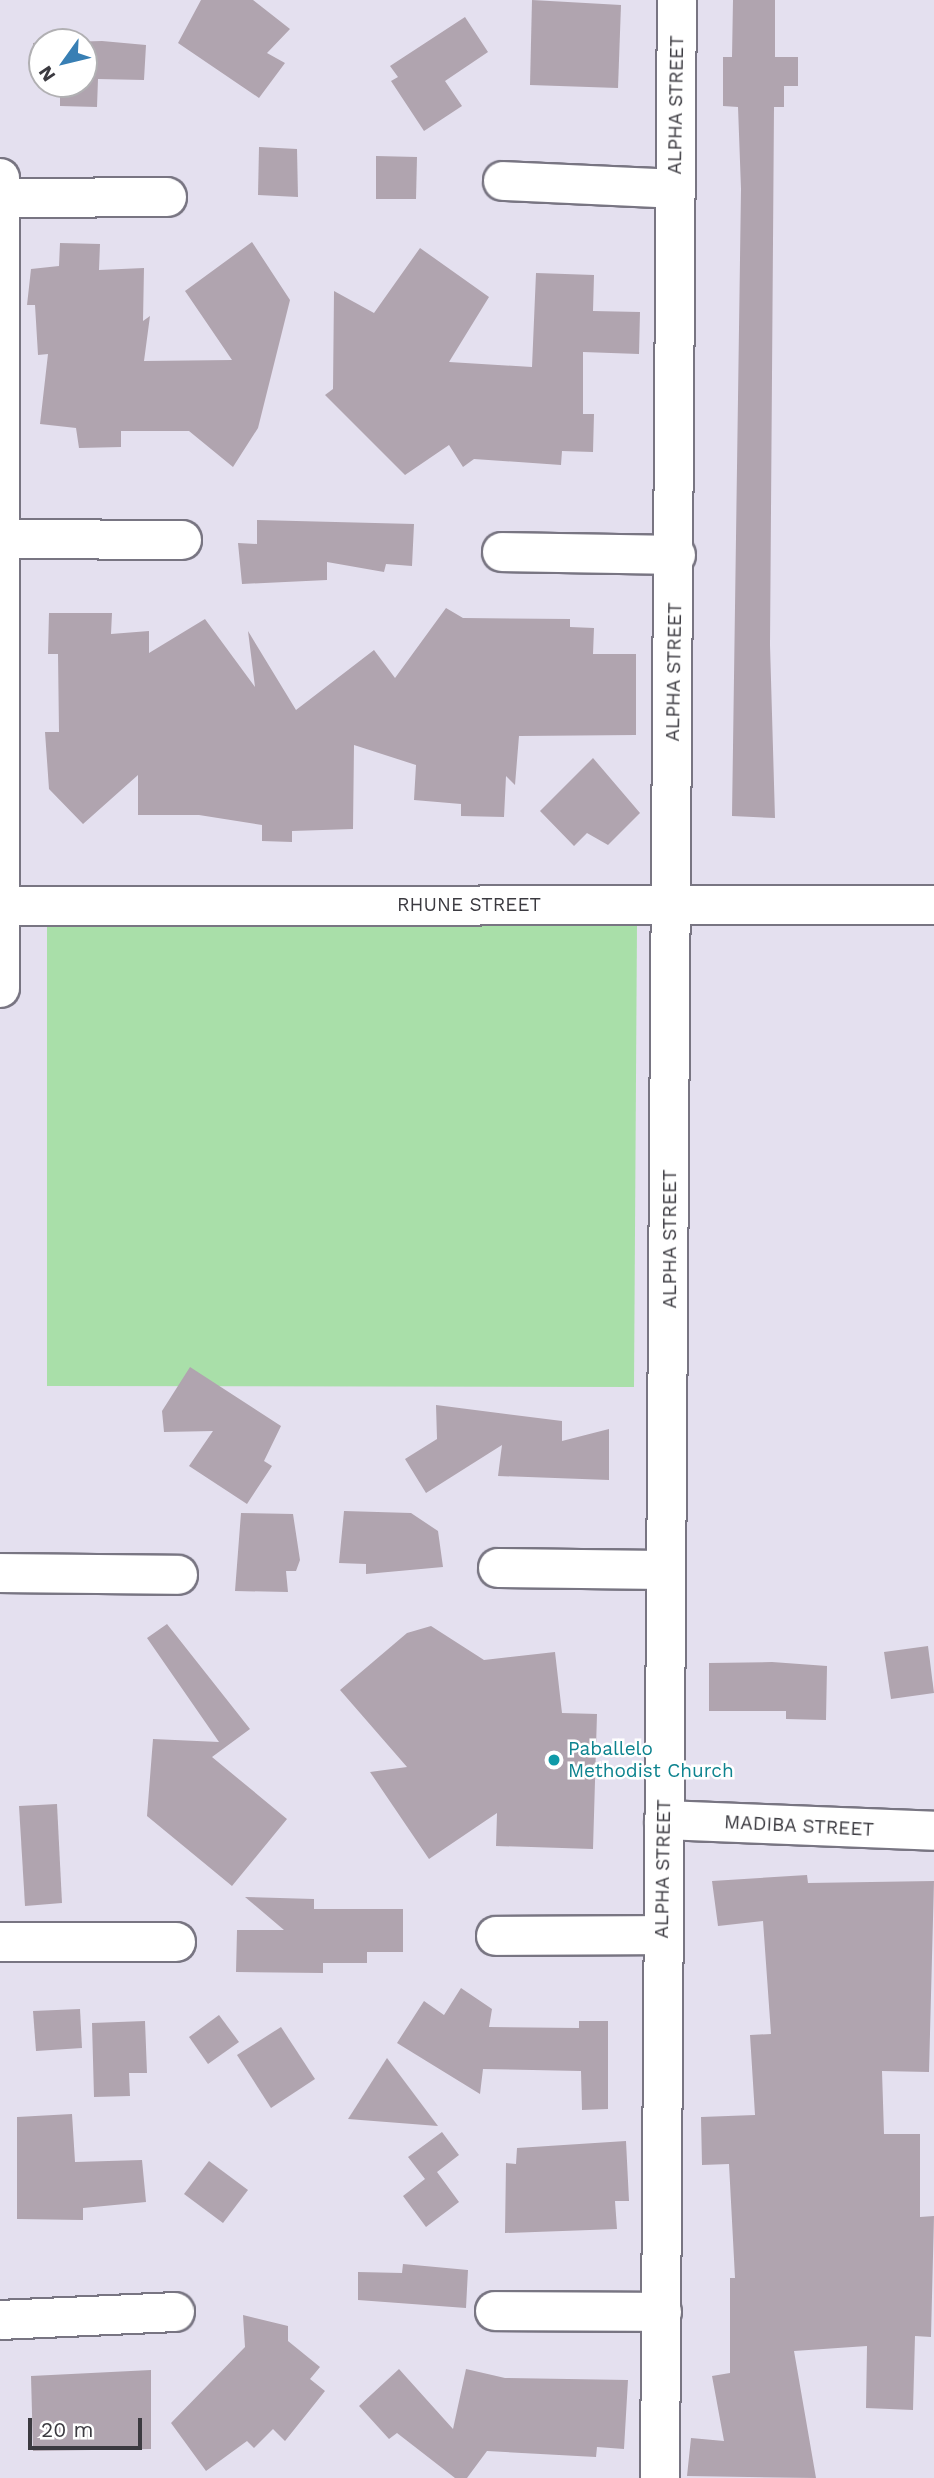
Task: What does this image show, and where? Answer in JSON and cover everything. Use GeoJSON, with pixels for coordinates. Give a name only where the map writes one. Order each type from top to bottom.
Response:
{"type":"FeatureCollection","features":[{"type":"Feature","properties":{"kind":"street","name":"ALPHA STREET"},"geometry":{"type":"LineString","coordinates":[[660,2478],[665,1570],[676,555],[677,0]]}},
{"type":"Feature","properties":{"kind":"street"},"geometry":{"type":"LineString","coordinates":[[0,178],[3,539],[3,906],[0,988]]}},
{"type":"Feature","properties":{"kind":"street"},"geometry":{"type":"LineString","coordinates":[[503,181],[676,189]]}},
{"type":"Feature","properties":{"kind":"street"},"geometry":{"type":"LineString","coordinates":[[1,198],[167,197]]}},
{"type":"Feature","properties":{"kind":"street"},"geometry":{"type":"LineString","coordinates":[[3,539],[182,540]]}},
{"type":"Feature","properties":{"kind":"street"},"geometry":{"type":"LineString","coordinates":[[502,552],[676,555]]}},
{"type":"Feature","properties":{"kind":"street","name":"RHUNE STREET"},"geometry":{"type":"LineString","coordinates":[[3,906],[934,905]]}},
{"type":"Feature","properties":{"kind":"street"},"geometry":{"type":"LineString","coordinates":[[498,1568],[665,1570]]}},
{"type":"Feature","properties":{"kind":"street"},"geometry":{"type":"LineString","coordinates":[[0,1573],[178,1575]]}},
{"type":"Feature","properties":{"kind":"street","name":"MADIBA STREET"},"geometry":{"type":"LineString","coordinates":[[664,1819],[934,1832]]}},
{"type":"Feature","properties":{"kind":"street"},"geometry":{"type":"LineString","coordinates":[[496,1936],[662,1935]]}},
{"type":"Feature","properties":{"kind":"street"},"geometry":{"type":"LineString","coordinates":[[0,1942],[176,1942]]}},
{"type":"Feature","properties":{"kind":"street"},"geometry":{"type":"LineString","coordinates":[[495,2311],[662,2312]]}},
{"type":"Feature","properties":{"kind":"street"},"geometry":{"type":"LineString","coordinates":[[0,2320],[175,2312]]}},
{"type":"Feature","properties":{"kind":"green space"},"geometry":{"type":"Polygon","coordinates":[[[47,924],[637,925],[634,1387],[47,1386],[47,924]]]}},
{"type":"Feature","properties":{"kind":"building"},"geometry":{"type":"Polygon","coordinates":[[[201,0],[253,0],[290,29],[267,53],[285,63],[259,98],[178,43],[201,0]]]}},
{"type":"Feature","properties":{"kind":"building"},"geometry":{"type":"Polygon","coordinates":[[[532,0],[621,5],[618,88],[530,85],[532,0]]]}},
{"type":"Feature","properties":{"kind":"building"},"geometry":{"type":"Polygon","coordinates":[[[733,0],[775,0],[775,57],[798,57],[798,86],[784,86],[784,107],[774,107],[770,645],[775,818],[732,816],[741,189],[738,107],[723,106],[723,57],[732,57],[733,0]]]}},
{"type":"Feature","properties":{"kind":"building"},"geometry":{"type":"Polygon","coordinates":[[[465,17],[488,52],[445,81],[462,106],[424,131],[391,81],[398,77],[390,66],[465,17]]]}},
{"type":"Feature","properties":{"kind":"building"},"geometry":{"type":"Polygon","coordinates":[[[98,41],[146,45],[144,80],[98,79],[98,41]]]}},
{"type":"Feature","properties":{"kind":"building"},"geometry":{"type":"Polygon","coordinates":[[[60,98],[97,98],[97,107],[60,106],[60,98]]]}},
{"type":"Feature","properties":{"kind":"building"},"geometry":{"type":"Polygon","coordinates":[[[259,147],[297,149],[298,197],[258,195],[259,147]]]}},
{"type":"Feature","properties":{"kind":"building"},"geometry":{"type":"Polygon","coordinates":[[[376,156],[417,157],[416,199],[376,199],[376,156]]]}},
{"type":"Feature","properties":{"kind":"building"},"geometry":{"type":"Polygon","coordinates":[[[252,242],[290,300],[258,428],[233,467],[189,431],[121,431],[121,447],[79,448],[76,428],[40,424],[48,354],[38,355],[35,305],[27,305],[31,269],[59,266],[60,243],[100,244],[99,270],[144,268],[143,321],[150,316],[144,361],[232,360],[185,291],[252,242]]]}},
{"type":"Feature","properties":{"kind":"building"},"geometry":{"type":"Polygon","coordinates":[[[420,248],[489,297],[449,362],[532,367],[536,273],[594,275],[593,311],[640,312],[639,354],[583,352],[583,414],[594,414],[593,452],[562,451],[561,465],[474,459],[463,467],[449,445],[405,475],[325,395],[333,389],[334,291],[374,313],[420,248]]]}},
{"type":"Feature","properties":{"kind":"building"},"geometry":{"type":"Polygon","coordinates":[[[257,520],[414,524],[412,566],[386,564],[384,572],[327,562],[327,580],[242,584],[238,543],[257,544],[257,520]]]}},
{"type":"Feature","properties":{"kind":"building"},"geometry":{"type":"Polygon","coordinates":[[[446,608],[463,618],[570,619],[570,627],[594,628],[593,654],[636,654],[636,735],[519,736],[515,785],[506,776],[504,817],[461,816],[461,804],[414,800],[416,765],[354,745],[353,829],[292,831],[292,842],[262,841],[262,825],[199,815],[138,815],[138,775],[83,824],[49,789],[45,732],[59,732],[58,654],[48,654],[49,613],[112,613],[111,634],[149,631],[149,653],[205,619],[255,687],[248,631],[296,710],[374,650],[395,678],[446,608]]]}},
{"type":"Feature","properties":{"kind":"building"},"geometry":{"type":"Polygon","coordinates":[[[593,758],[640,813],[608,845],[587,833],[574,846],[540,811],[593,758]]]}},
{"type":"Feature","properties":{"kind":"building"},"geometry":{"type":"Polygon","coordinates":[[[190,1367],[281,1426],[264,1461],[272,1466],[247,1504],[189,1466],[213,1431],[164,1432],[162,1411],[190,1367]]]}},
{"type":"Feature","properties":{"kind":"building"},"geometry":{"type":"Polygon","coordinates":[[[436,1405],[562,1421],[562,1441],[609,1429],[609,1480],[498,1476],[502,1445],[426,1493],[405,1459],[437,1439],[436,1405]]]}},
{"type":"Feature","properties":{"kind":"building"},"geometry":{"type":"Polygon","coordinates":[[[344,1511],[411,1513],[438,1531],[443,1567],[366,1574],[366,1564],[339,1563],[344,1511]]]}},
{"type":"Feature","properties":{"kind":"building"},"geometry":{"type":"Polygon","coordinates":[[[241,1513],[293,1514],[300,1560],[296,1571],[286,1571],[288,1592],[235,1591],[241,1513]]]}},
{"type":"Feature","properties":{"kind":"building"},"geometry":{"type":"Polygon","coordinates":[[[167,1624],[250,1729],[212,1757],[287,1819],[232,1886],[147,1816],[153,1739],[219,1742],[147,1638],[167,1624]]]}},
{"type":"Feature","properties":{"kind":"building"},"geometry":{"type":"Polygon","coordinates":[[[431,1626],[484,1660],[555,1652],[562,1713],[597,1714],[593,1849],[496,1846],[497,1813],[429,1859],[370,1772],[407,1767],[340,1690],[407,1633],[431,1626]]]}},
{"type":"Feature","properties":{"kind":"building"},"geometry":{"type":"Polygon","coordinates":[[[928,1646],[934,1693],[891,1699],[884,1652],[928,1646]]]}},
{"type":"Feature","properties":{"kind":"building"},"geometry":{"type":"Polygon","coordinates":[[[772,1662],[827,1666],[826,1720],[786,1719],[786,1711],[709,1711],[709,1663],[772,1662]]]}},
{"type":"Feature","properties":{"kind":"building"},"geometry":{"type":"Polygon","coordinates":[[[57,1804],[62,1903],[25,1906],[19,1806],[57,1804]]]}},
{"type":"Feature","properties":{"kind":"building"},"geometry":{"type":"Polygon","coordinates":[[[807,1875],[808,1883],[934,1881],[929,2072],[882,2071],[884,2134],[920,2134],[920,2217],[934,2216],[931,2337],[915,2336],[913,2410],[866,2408],[867,2346],[794,2351],[816,2478],[687,2476],[691,2438],[724,2441],[712,2376],[730,2373],[730,2278],[735,2278],[729,2164],[702,2165],[701,2117],[755,2115],[750,2035],[771,2034],[763,1921],[718,1926],[712,1881],[807,1875]]]}},
{"type":"Feature","properties":{"kind":"building"},"geometry":{"type":"Polygon","coordinates":[[[245,1897],[314,1899],[314,1909],[403,1909],[403,1952],[367,1952],[367,1963],[323,1963],[323,1973],[236,1972],[237,1930],[284,1930],[245,1897]]]}},
{"type":"Feature","properties":{"kind":"building"},"geometry":{"type":"Polygon","coordinates":[[[461,1988],[492,2009],[489,2027],[579,2028],[579,2021],[608,2021],[608,2109],[582,2110],[581,2071],[483,2069],[480,2094],[397,2043],[424,2001],[444,2015],[461,1988]]]}},
{"type":"Feature","properties":{"kind":"building"},"geometry":{"type":"Polygon","coordinates":[[[80,2009],[82,2048],[36,2051],[33,2011],[80,2009]]]}},
{"type":"Feature","properties":{"kind":"building"},"geometry":{"type":"Polygon","coordinates":[[[219,2015],[239,2042],[208,2064],[189,2037],[219,2015]]]}},
{"type":"Feature","properties":{"kind":"building"},"geometry":{"type":"Polygon","coordinates":[[[145,2021],[147,2073],[129,2073],[130,2096],[94,2097],[92,2023],[145,2021]]]}},
{"type":"Feature","properties":{"kind":"building"},"geometry":{"type":"Polygon","coordinates":[[[281,2027],[315,2079],[271,2108],[237,2055],[281,2027]]]}},
{"type":"Feature","properties":{"kind":"building"},"geometry":{"type":"Polygon","coordinates":[[[387,2058],[438,2126],[348,2119],[387,2058]]]}},
{"type":"Feature","properties":{"kind":"building"},"geometry":{"type":"Polygon","coordinates":[[[72,2114],[75,2162],[142,2160],[146,2202],[83,2208],[83,2220],[17,2219],[17,2117],[72,2114]]]}},
{"type":"Feature","properties":{"kind":"building"},"geometry":{"type":"Polygon","coordinates":[[[442,2132],[459,2155],[437,2172],[459,2202],[426,2227],[403,2196],[425,2179],[408,2157],[442,2132]]]}},
{"type":"Feature","properties":{"kind":"building"},"geometry":{"type":"Polygon","coordinates":[[[626,2141],[629,2201],[615,2201],[617,2229],[505,2233],[506,2163],[516,2164],[517,2148],[626,2141]]]}},
{"type":"Feature","properties":{"kind":"building"},"geometry":{"type":"Polygon","coordinates":[[[209,2161],[248,2190],[223,2223],[184,2194],[209,2161]]]}},
{"type":"Feature","properties":{"kind":"building"},"geometry":{"type":"Polygon","coordinates":[[[403,2264],[468,2270],[466,2308],[358,2300],[358,2272],[402,2273],[403,2264]]]}},
{"type":"Feature","properties":{"kind":"building"},"geometry":{"type":"Polygon","coordinates":[[[243,2315],[288,2326],[288,2341],[320,2367],[310,2379],[325,2391],[285,2441],[273,2429],[254,2448],[247,2441],[206,2471],[171,2423],[245,2347],[243,2315]]]}},
{"type":"Feature","properties":{"kind":"building"},"geometry":{"type":"Polygon","coordinates":[[[399,2369],[453,2429],[466,2369],[505,2378],[628,2380],[624,2449],[597,2447],[596,2457],[487,2451],[467,2478],[455,2478],[397,2433],[389,2439],[359,2406],[399,2369]]]}},
{"type":"Feature","properties":{"kind":"building"},"geometry":{"type":"Polygon","coordinates":[[[151,2370],[151,2449],[33,2451],[31,2376],[151,2370]]]}},
{"type":"Feature","properties":{"kind":"place","name":"Paballelo Methodist Church"},"geometry":{"type":"Point","coordinates":[554,1760]}}]}
